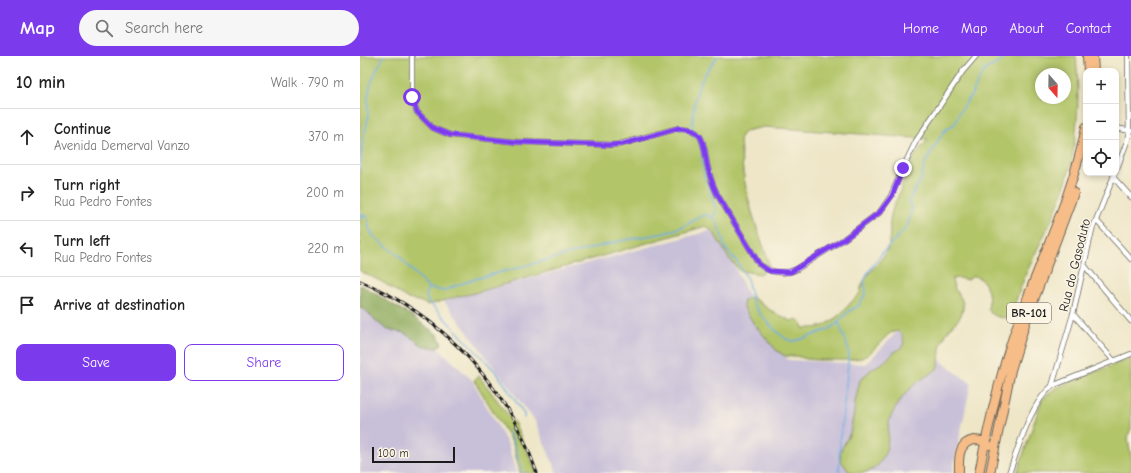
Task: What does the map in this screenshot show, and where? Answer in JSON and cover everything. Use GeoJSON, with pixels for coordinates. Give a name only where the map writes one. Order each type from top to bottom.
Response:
{"type":"FeatureCollection","features":[{"type":"Feature","properties":{"kind":"highway"},"geometry":{"type":"LineString","coordinates":[[1087,56],[1088,68]]}},
{"type":"Feature","properties":{"kind":"highway"},"geometry":{"type":"LineString","coordinates":[[1093,56],[1094,68]]}},
{"type":"Feature","properties":{"kind":"highway","name":"BR-101"},"geometry":{"type":"LineString","coordinates":[[979,473],[985,442],[1004,367],[1018,320],[1071,186],[1084,140]]}},
{"type":"Feature","properties":{"kind":"highway","name":"BR-101"},"geometry":{"type":"LineString","coordinates":[[990,473],[1011,370],[1026,321],[1083,166]]}},
{"type":"Feature","properties":{"kind":"highway"},"geometry":{"type":"LineString","coordinates":[[959,473],[961,450],[964,445],[970,441],[977,440],[985,442],[990,446],[994,455]]}},
{"type":"Feature","properties":{"kind":"street"},"geometry":{"type":"LineString","coordinates":[[412,56],[412,97],[417,112],[433,128],[450,135],[517,142],[617,145],[679,128],[696,131],[704,142],[707,166],[717,194],[759,264],[770,271],[783,272],[791,272],[844,239],[880,212],[892,196],[908,156],[916,141],[963,71],[976,56]]}},
{"type":"Feature","properties":{"kind":"street","name":"Rua do Gasoduto"},"geometry":{"type":"LineString","coordinates":[[1119,164],[1128,141],[1130,131],[1129,58]]}},
{"type":"Feature","properties":{"kind":"street"},"geometry":{"type":"LineString","coordinates":[[1119,129],[1130,131]]}},
{"type":"Feature","properties":{"kind":"street","name":"Rua do Gasoduto"},"geometry":{"type":"LineString","coordinates":[[1052,386],[1073,314],[1096,220],[1114,176]]}},
{"type":"Feature","properties":{"kind":"street"},"geometry":{"type":"LineString","coordinates":[[1116,176],[1131,197]]}},
{"type":"Feature","properties":{"kind":"street"},"geometry":{"type":"LineString","coordinates":[[1096,220],[1131,259]]}},
{"type":"Feature","properties":{"kind":"street"},"geometry":{"type":"LineString","coordinates":[[1084,266],[1131,321]]}},
{"type":"Feature","properties":{"kind":"street"},"geometry":{"type":"LineString","coordinates":[[1073,314],[1114,361]]}},
{"type":"Feature","properties":{"kind":"street"},"geometry":{"type":"LineString","coordinates":[[1009,473],[1027,425],[1042,395],[1052,386],[1131,354]]}},
{"type":"Feature","properties":{"kind":"shaded area"},"geometry":{"type":"Polygon","coordinates":[[[717,229],[760,321],[788,360],[866,364],[901,328],[951,369],[971,383],[952,473],[557,473],[535,421],[444,301],[717,229]]]}},
{"type":"Feature","properties":{"kind":"shaded area"},"geometry":{"type":"Polygon","coordinates":[[[360,303],[436,346],[472,380],[508,445],[516,473],[360,473],[360,303]]]}},
{"type":"Feature","properties":{"kind":"green space"},"geometry":{"type":"Polygon","coordinates":[[[360,56],[1076,56],[1078,104],[1070,167],[1059,202],[1027,272],[1010,317],[998,317],[990,312],[988,309],[989,299],[987,288],[978,277],[973,276],[968,280],[958,278],[952,279],[955,289],[963,304],[961,315],[943,340],[937,369],[912,387],[904,396],[891,416],[888,442],[885,453],[878,465],[869,471],[850,473],[841,461],[840,452],[850,433],[860,380],[873,368],[884,362],[893,353],[901,348],[904,343],[902,335],[898,331],[890,333],[870,353],[862,358],[848,360],[819,360],[796,356],[785,356],[776,350],[754,324],[743,306],[744,300],[752,297],[770,310],[791,321],[797,319],[802,324],[803,328],[823,326],[839,315],[860,293],[861,287],[867,276],[886,252],[889,244],[891,215],[894,205],[911,161],[928,139],[764,127],[745,131],[740,137],[744,180],[752,213],[769,265],[762,274],[740,271],[728,257],[714,233],[706,226],[428,305],[419,301],[408,299],[384,283],[360,271],[360,56]]]}},
{"type":"Feature","properties":{"kind":"green space"},"geometry":{"type":"Polygon","coordinates":[[[360,285],[410,315],[438,335],[442,344],[436,348],[423,346],[404,333],[388,330],[378,323],[365,310],[360,308],[360,285]]]}},
{"type":"Feature","properties":{"kind":"green space"},"geometry":{"type":"Polygon","coordinates":[[[1131,358],[1131,429],[1128,439],[1131,456],[1131,473],[1017,473],[1042,400],[1054,389],[1131,358]]]}},
{"type":"Feature","properties":{"kind":"green space"},"geometry":{"type":"Polygon","coordinates":[[[479,376],[515,424],[537,473],[520,473],[513,444],[474,380],[479,376]]]}},
{"type":"Feature","properties":{"kind":"waterway"},"geometry":{"type":"LineString","coordinates":[[360,169],[363,141],[368,119],[368,98],[370,86],[384,56]]}},
{"type":"Feature","properties":{"kind":"waterway"},"geometry":{"type":"LineString","coordinates":[[714,218],[716,208],[704,176],[701,148],[698,140],[692,132],[694,104],[700,83],[718,56]]}},
{"type":"Feature","properties":{"kind":"waterway"},"geometry":{"type":"LineString","coordinates":[[360,213],[367,217],[369,228],[373,236],[399,256],[428,288],[444,291],[475,279],[589,249],[625,240],[665,233],[682,227],[705,215],[711,216],[717,222],[726,249],[738,263],[747,279],[753,303],[760,314],[786,339],[793,341],[802,339],[829,329],[849,311],[858,306],[866,293],[864,282],[867,274],[881,254],[907,227],[911,213],[911,206],[909,202],[910,198],[921,180],[925,163],[945,130],[955,124],[959,113],[972,94],[983,72],[999,63],[1006,56]]}},
{"type":"Feature","properties":{"kind":"waterway"},"geometry":{"type":"LineString","coordinates":[[360,218],[366,216]]}},
{"type":"Feature","properties":{"kind":"waterway"},"geometry":{"type":"LineString","coordinates":[[428,288],[426,295],[427,300],[497,373],[521,409],[524,414],[524,418]]}},
{"type":"Feature","properties":{"kind":"waterway"},"geometry":{"type":"LineString","coordinates":[[838,321],[849,355],[840,442],[839,473]]}},
{"type":"Feature","properties":{"kind":"waterway"},"geometry":{"type":"LineString","coordinates":[[509,430],[523,473]]}},
{"type":"Feature","properties":{"kind":"railway"},"geometry":{"type":"LineString","coordinates":[[360,281],[391,296],[419,314],[445,335],[469,358],[490,384],[509,412],[525,442],[537,473]]}},
{"type":"Feature","properties":{"kind":"route"},"geometry":{"type":"LineString","coordinates":[[412,97],[417,112],[433,128],[450,135],[517,142],[617,145],[679,128],[686,128],[696,131],[704,142],[707,166],[717,194],[759,264],[770,271],[791,272],[797,269],[874,218],[892,196],[903,168]]}}]}
